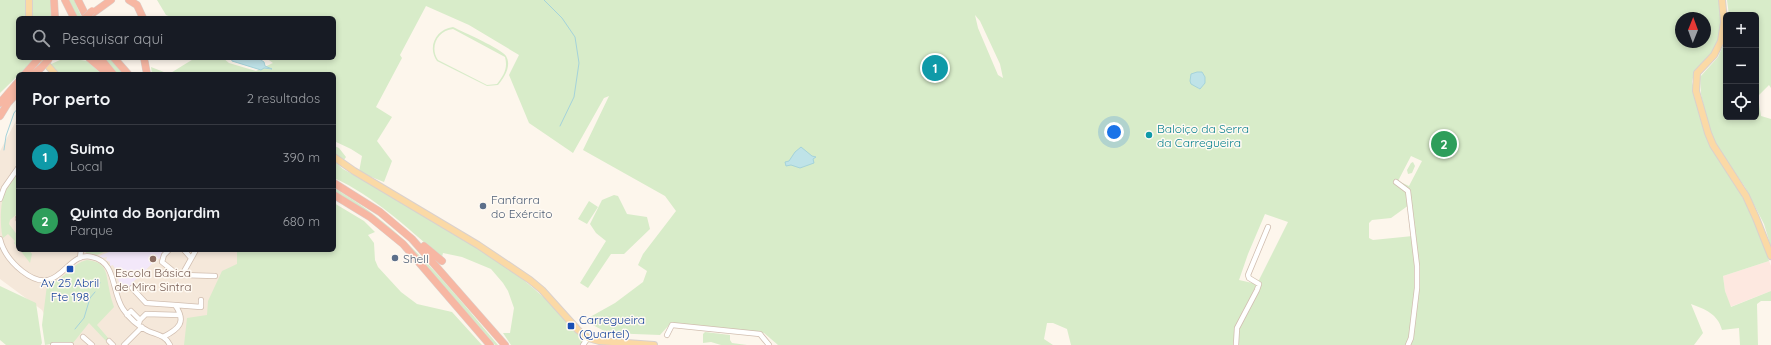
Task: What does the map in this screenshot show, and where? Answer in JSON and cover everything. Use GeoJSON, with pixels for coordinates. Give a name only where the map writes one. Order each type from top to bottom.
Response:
{"type":"FeatureCollection","features":[{"type":"Feature","properties":{"kind":"highway"},"geometry":{"type":"LineString","coordinates":[[54,0],[55,16]]}},
{"type":"Feature","properties":{"kind":"highway"},"geometry":{"type":"LineString","coordinates":[[65,0],[73,16]]}},
{"type":"Feature","properties":{"kind":"highway"},"geometry":{"type":"LineString","coordinates":[[89,16],[104,0]]}},
{"type":"Feature","properties":{"kind":"highway"},"geometry":{"type":"LineString","coordinates":[[89,16],[111,0]]}},
{"type":"Feature","properties":{"kind":"highway"},"geometry":{"type":"LineString","coordinates":[[129,0],[137,5],[142,16]]}},
{"type":"Feature","properties":{"kind":"highway"},"geometry":{"type":"LineString","coordinates":[[137,0],[144,9],[146,16]]}},
{"type":"Feature","properties":{"kind":"highway"},"geometry":{"type":"LineString","coordinates":[[79,2],[89,16]]}},
{"type":"Feature","properties":{"kind":"highway"},"geometry":{"type":"LineString","coordinates":[[28,72],[43,60]]}},
{"type":"Feature","properties":{"kind":"highway"},"geometry":{"type":"LineString","coordinates":[[35,72],[43,60]]}},
{"type":"Feature","properties":{"kind":"highway"},"geometry":{"type":"LineString","coordinates":[[91,60],[106,72]]}},
{"type":"Feature","properties":{"kind":"highway"},"geometry":{"type":"LineString","coordinates":[[102,60],[111,72]]}},
{"type":"Feature","properties":{"kind":"highway"},"geometry":{"type":"LineString","coordinates":[[116,60],[126,72]]}},
{"type":"Feature","properties":{"kind":"highway"},"geometry":{"type":"LineString","coordinates":[[144,60],[147,72]]}},
{"type":"Feature","properties":{"kind":"highway"},"geometry":{"type":"LineString","coordinates":[[0,103],[16,85]]}},
{"type":"Feature","properties":{"kind":"highway"},"geometry":{"type":"LineString","coordinates":[[0,115],[16,95]]}},
{"type":"Feature","properties":{"kind":"highway"},"geometry":{"type":"LineString","coordinates":[[336,184],[380,212],[412,239],[505,345]]}},
{"type":"Feature","properties":{"kind":"highway"},"geometry":{"type":"LineString","coordinates":[[336,196],[370,217],[403,244],[490,345]]}},
{"type":"Feature","properties":{"kind":"highway"},"geometry":{"type":"LineString","coordinates":[[348,203],[370,222]]}},
{"type":"Feature","properties":{"kind":"highway"},"geometry":{"type":"LineString","coordinates":[[412,239],[421,244],[442,261]]}},
{"type":"Feature","properties":{"kind":"highway"},"geometry":{"type":"LineString","coordinates":[[451,306],[481,335]]}},
{"type":"Feature","properties":{"kind":"highway"},"geometry":{"type":"LineString","coordinates":[[500,330],[508,345]]}},
{"type":"Feature","properties":{"kind":"main road"},"geometry":{"type":"LineString","coordinates":[[29,0],[29,16]]}},
{"type":"Feature","properties":{"kind":"main road"},"geometry":{"type":"LineString","coordinates":[[1722,0],[1724,22],[1721,41],[1714,54],[1697,73],[1696,91],[1708,134],[1717,152],[1746,196],[1771,256]]}},
{"type":"Feature","properties":{"kind":"main road"},"geometry":{"type":"LineString","coordinates":[[43,60],[53,72]]}},
{"type":"Feature","properties":{"kind":"main road"},"geometry":{"type":"LineString","coordinates":[[336,158],[354,171],[478,245],[530,280],[542,290],[578,330],[588,338],[599,341],[654,345]]}},
{"type":"Feature","properties":{"kind":"street"},"geometry":{"type":"LineString","coordinates":[[0,199],[4,188],[16,171]]}},
{"type":"Feature","properties":{"kind":"street"},"geometry":{"type":"LineString","coordinates":[[1396,182],[1408,191],[1411,228],[1416,259],[1417,288],[1411,338],[1408,345]]}},
{"type":"Feature","properties":{"kind":"street"},"geometry":{"type":"LineString","coordinates":[[1236,345],[1237,328],[1259,284],[1249,278],[1248,275],[1268,227]]}},
{"type":"Feature","properties":{"kind":"street"},"geometry":{"type":"LineString","coordinates":[[0,239],[11,261],[28,276],[39,280],[54,278],[84,256],[94,257],[106,265],[112,276],[117,298],[129,313],[150,331],[163,336],[170,345]]}},
{"type":"Feature","properties":{"kind":"street"},"geometry":{"type":"LineString","coordinates":[[80,258],[81,252]]}},
{"type":"Feature","properties":{"kind":"street"},"geometry":{"type":"LineString","coordinates":[[167,252],[164,255],[162,262],[176,275],[215,276]]}},
{"type":"Feature","properties":{"kind":"street"},"geometry":{"type":"LineString","coordinates":[[186,252],[191,258]]}},
{"type":"Feature","properties":{"kind":"street"},"geometry":{"type":"LineString","coordinates":[[182,275],[195,252]]}},
{"type":"Feature","properties":{"kind":"street"},"geometry":{"type":"LineString","coordinates":[[132,288],[146,303],[201,307],[201,300]]}},
{"type":"Feature","properties":{"kind":"street"},"geometry":{"type":"LineString","coordinates":[[128,306],[129,313]]}},
{"type":"Feature","properties":{"kind":"street"},"geometry":{"type":"LineString","coordinates":[[163,336],[176,330],[179,326],[180,315],[174,306]]}},
{"type":"Feature","properties":{"kind":"street"},"geometry":{"type":"LineString","coordinates":[[124,345],[135,335],[146,314],[180,315]]}},
{"type":"Feature","properties":{"kind":"street"},"geometry":{"type":"LineString","coordinates":[[667,335],[672,325],[760,334],[769,345]]}},
{"type":"Feature","properties":{"kind":"street"},"geometry":{"type":"LineString","coordinates":[[135,335],[150,331]]}},
{"type":"Feature","properties":{"kind":"street"},"geometry":{"type":"LineString","coordinates":[[83,336],[92,345]]}},
{"type":"Feature","properties":{"kind":"street"},"geometry":{"type":"LineString","coordinates":[[584,345],[588,338]]}},
{"type":"Feature","properties":{"kind":"street"},"geometry":{"type":"LineString","coordinates":[[109,341],[113,345]]}},
{"type":"Feature","properties":{"kind":"street"},"geometry":{"type":"LineString","coordinates":[[54,345],[71,345]]}},
{"type":"Feature","properties":{"kind":"shaded area"},"geometry":{"type":"Polygon","coordinates":[[[16,121],[16,252],[280,252],[209,345],[60,345],[42,310],[0,279],[0,151],[16,121]]]}},
{"type":"Feature","properties":{"kind":"shaded area"},"geometry":{"type":"Polygon","coordinates":[[[109,252],[164,252],[161,255],[161,258],[156,260],[134,281],[133,286],[120,293],[117,287],[122,287],[122,282],[119,282],[113,265],[110,266],[110,262],[106,260],[107,257],[102,258],[99,256],[109,252]]]}},
{"type":"Feature","properties":{"kind":"shaded area"},"geometry":{"type":"Polygon","coordinates":[[[1769,261],[1771,266],[1771,291],[1730,307],[1725,291],[1723,276],[1769,261]]]}},
{"type":"Feature","properties":{"kind":"green space"},"geometry":{"type":"Polygon","coordinates":[[[0,0],[27,0],[26,16],[16,16],[16,60],[34,60],[22,72],[16,72],[16,77],[0,93],[0,0]]]}},
{"type":"Feature","properties":{"kind":"green space"},"geometry":{"type":"Polygon","coordinates":[[[31,0],[51,0],[52,16],[31,16],[31,0]]]}},
{"type":"Feature","properties":{"kind":"green space"},"geometry":{"type":"Polygon","coordinates":[[[67,0],[74,0],[81,16],[75,16],[67,0]]]}},
{"type":"Feature","properties":{"kind":"green space"},"geometry":{"type":"Polygon","coordinates":[[[157,0],[1720,0],[1722,21],[1718,43],[1712,55],[1697,70],[1692,82],[1709,144],[1728,172],[1756,221],[1769,261],[1723,276],[1725,291],[1731,307],[1771,291],[1771,301],[1761,301],[1757,304],[1758,345],[1740,345],[1739,328],[1722,330],[1720,324],[1714,316],[1706,310],[1691,304],[1703,333],[1694,345],[1071,345],[1067,329],[1053,323],[1047,323],[1044,339],[1053,345],[778,345],[764,333],[670,324],[660,335],[608,333],[589,323],[590,317],[615,303],[643,282],[647,271],[638,265],[643,254],[676,211],[665,196],[583,150],[609,96],[604,98],[573,153],[529,123],[509,75],[519,55],[469,25],[426,6],[400,55],[402,58],[376,107],[392,117],[377,141],[392,161],[384,182],[359,172],[362,156],[336,142],[336,72],[172,72],[192,60],[225,60],[229,63],[256,71],[273,63],[269,60],[336,60],[336,16],[169,16],[166,15],[157,0]],[[975,15],[978,28],[998,75],[1003,78],[1000,64],[980,21],[975,15]],[[1202,72],[1198,89],[1205,83],[1205,77],[1202,72]],[[1411,156],[1398,181],[1409,186],[1422,161],[1411,156]],[[1409,205],[1391,218],[1372,220],[1369,223],[1369,238],[1373,240],[1413,236],[1409,205]],[[1265,214],[1239,280],[1257,284],[1288,222],[1265,214]]]}},
{"type":"Feature","properties":{"kind":"green space"},"geometry":{"type":"Polygon","coordinates":[[[1727,0],[1771,0],[1771,88],[1769,85],[1759,95],[1759,12],[1729,12],[1727,0]]]}},
{"type":"Feature","properties":{"kind":"green space"},"geometry":{"type":"Polygon","coordinates":[[[453,27],[490,45],[506,56],[508,60],[508,68],[498,85],[487,86],[437,61],[434,56],[433,45],[438,35],[447,28],[453,27]],[[453,29],[443,32],[439,36],[436,40],[434,50],[438,60],[487,85],[497,84],[502,78],[506,68],[505,57],[453,29]]]}},
{"type":"Feature","properties":{"kind":"green space"},"geometry":{"type":"Polygon","coordinates":[[[1723,46],[1723,120],[1759,120],[1759,103],[1761,116],[1771,119],[1771,247],[1764,224],[1745,187],[1720,151],[1710,133],[1701,94],[1700,77],[1718,57],[1723,46]]]}},
{"type":"Feature","properties":{"kind":"green space"},"geometry":{"type":"Polygon","coordinates":[[[60,60],[81,60],[87,61],[100,72],[56,72],[49,65],[60,60]]]}},
{"type":"Feature","properties":{"kind":"green space"},"geometry":{"type":"Polygon","coordinates":[[[104,60],[112,60],[122,72],[113,72],[104,60]]]}},
{"type":"Feature","properties":{"kind":"green space"},"geometry":{"type":"Polygon","coordinates":[[[151,67],[164,72],[152,72],[151,67]]]}},
{"type":"Feature","properties":{"kind":"green space"},"geometry":{"type":"Polygon","coordinates":[[[336,147],[339,148],[346,157],[344,160],[336,156],[336,147]]]}},
{"type":"Feature","properties":{"kind":"green space"},"geometry":{"type":"Polygon","coordinates":[[[1413,162],[1415,166],[1412,173],[1408,174],[1407,170],[1413,162]]]}},
{"type":"Feature","properties":{"kind":"green space"},"geometry":{"type":"Polygon","coordinates":[[[336,163],[343,169],[446,227],[496,259],[552,305],[581,337],[583,342],[580,345],[511,345],[503,333],[510,333],[514,308],[508,291],[491,269],[462,257],[443,253],[442,257],[402,223],[349,185],[336,179],[336,163]]]}},
{"type":"Feature","properties":{"kind":"green space"},"geometry":{"type":"Polygon","coordinates":[[[16,175],[16,215],[10,220],[9,224],[16,233],[16,246],[14,243],[15,241],[8,234],[3,238],[1,228],[2,204],[8,185],[16,175]]]}},
{"type":"Feature","properties":{"kind":"green space"},"geometry":{"type":"Polygon","coordinates":[[[336,189],[382,221],[403,239],[461,301],[498,345],[495,345],[410,248],[336,193],[336,189]]]}},
{"type":"Feature","properties":{"kind":"green space"},"geometry":{"type":"Polygon","coordinates":[[[614,195],[618,196],[627,214],[647,217],[650,229],[624,254],[611,254],[588,288],[580,283],[606,241],[596,233],[590,224],[602,200],[614,195]]]}},
{"type":"Feature","properties":{"kind":"green space"},"geometry":{"type":"Polygon","coordinates":[[[589,201],[598,207],[587,224],[578,219],[589,201]]]}},
{"type":"Feature","properties":{"kind":"green space"},"geometry":{"type":"Polygon","coordinates":[[[336,204],[364,221],[375,232],[368,235],[374,243],[375,260],[378,267],[401,292],[417,304],[452,312],[482,345],[184,345],[187,318],[207,315],[208,301],[222,271],[237,264],[237,252],[336,252],[336,204]]]}},
{"type":"Feature","properties":{"kind":"green space"},"geometry":{"type":"Polygon","coordinates":[[[22,252],[30,252],[32,254],[30,263],[22,252]]]}},
{"type":"Feature","properties":{"kind":"green space"},"geometry":{"type":"Polygon","coordinates":[[[86,252],[104,252],[97,255],[86,252]]]}},
{"type":"Feature","properties":{"kind":"green space"},"geometry":{"type":"Polygon","coordinates":[[[87,260],[98,263],[102,266],[106,273],[110,296],[114,307],[97,325],[109,339],[106,341],[89,323],[73,343],[45,345],[42,325],[47,285],[59,279],[77,264],[87,260]]]}},
{"type":"Feature","properties":{"kind":"green space"},"geometry":{"type":"Polygon","coordinates":[[[0,286],[36,303],[42,343],[41,345],[6,345],[0,340],[0,286]]]}},
{"type":"Feature","properties":{"kind":"green space"},"geometry":{"type":"Polygon","coordinates":[[[705,332],[730,335],[730,340],[732,343],[747,345],[721,345],[711,342],[703,343],[703,334],[705,332]]]}},
{"type":"Feature","properties":{"kind":"water"},"geometry":{"type":"Polygon","coordinates":[[[261,60],[264,62],[265,66],[272,69],[264,68],[261,70],[232,61],[261,60]]]}},
{"type":"Feature","properties":{"kind":"water"},"geometry":{"type":"Polygon","coordinates":[[[1202,72],[1205,77],[1205,83],[1200,89],[1191,84],[1190,81],[1191,74],[1202,72]]]}},
{"type":"Feature","properties":{"kind":"water"},"geometry":{"type":"Polygon","coordinates":[[[801,147],[812,156],[816,157],[813,159],[814,163],[800,168],[791,165],[786,166],[785,162],[789,161],[795,152],[801,147]]]}},
{"type":"Feature","properties":{"kind":"waterway"},"geometry":{"type":"LineString","coordinates":[[544,0],[562,18],[575,37],[579,63],[574,97],[560,126]]}},
{"type":"Feature","properties":{"kind":"waterway"},"geometry":{"type":"LineString","coordinates":[[4,150],[6,136],[16,110]]}},
{"type":"Feature","properties":{"kind":"waterway"},"geometry":{"type":"LineString","coordinates":[[96,288],[100,283]]}},
{"type":"Feature","properties":{"kind":"waterway"},"geometry":{"type":"LineString","coordinates":[[75,329],[84,318],[90,298],[95,292]]}},
{"type":"Feature","properties":{"kind":"place","name":"Suimo"},"geometry":{"type":"Point","coordinates":[935,68]}},
{"type":"Feature","properties":{"kind":"place","name":"Baloiço da Serra da Carregueira"},"geometry":{"type":"Point","coordinates":[1149,135]}},
{"type":"Feature","properties":{"kind":"place","name":"Quinta do Bonjardim"},"geometry":{"type":"Point","coordinates":[1444,144]}},
{"type":"Feature","properties":{"kind":"place","name":"Fanfarra do Exército"},"geometry":{"type":"Point","coordinates":[483,206]}},
{"type":"Feature","properties":{"kind":"place","name":"Shell"},"geometry":{"type":"Point","coordinates":[395,258]}},
{"type":"Feature","properties":{"kind":"place","name":"Escola Básica de Mira Sintra"},"geometry":{"type":"Point","coordinates":[153,259]}},
{"type":"Feature","properties":{"kind":"place","name":"Av 25 Abril Fte 198"},"geometry":{"type":"Point","coordinates":[70,269]}},
{"type":"Feature","properties":{"kind":"place","name":"Carregueira (Quartel)"},"geometry":{"type":"Point","coordinates":[571,326]}}]}
